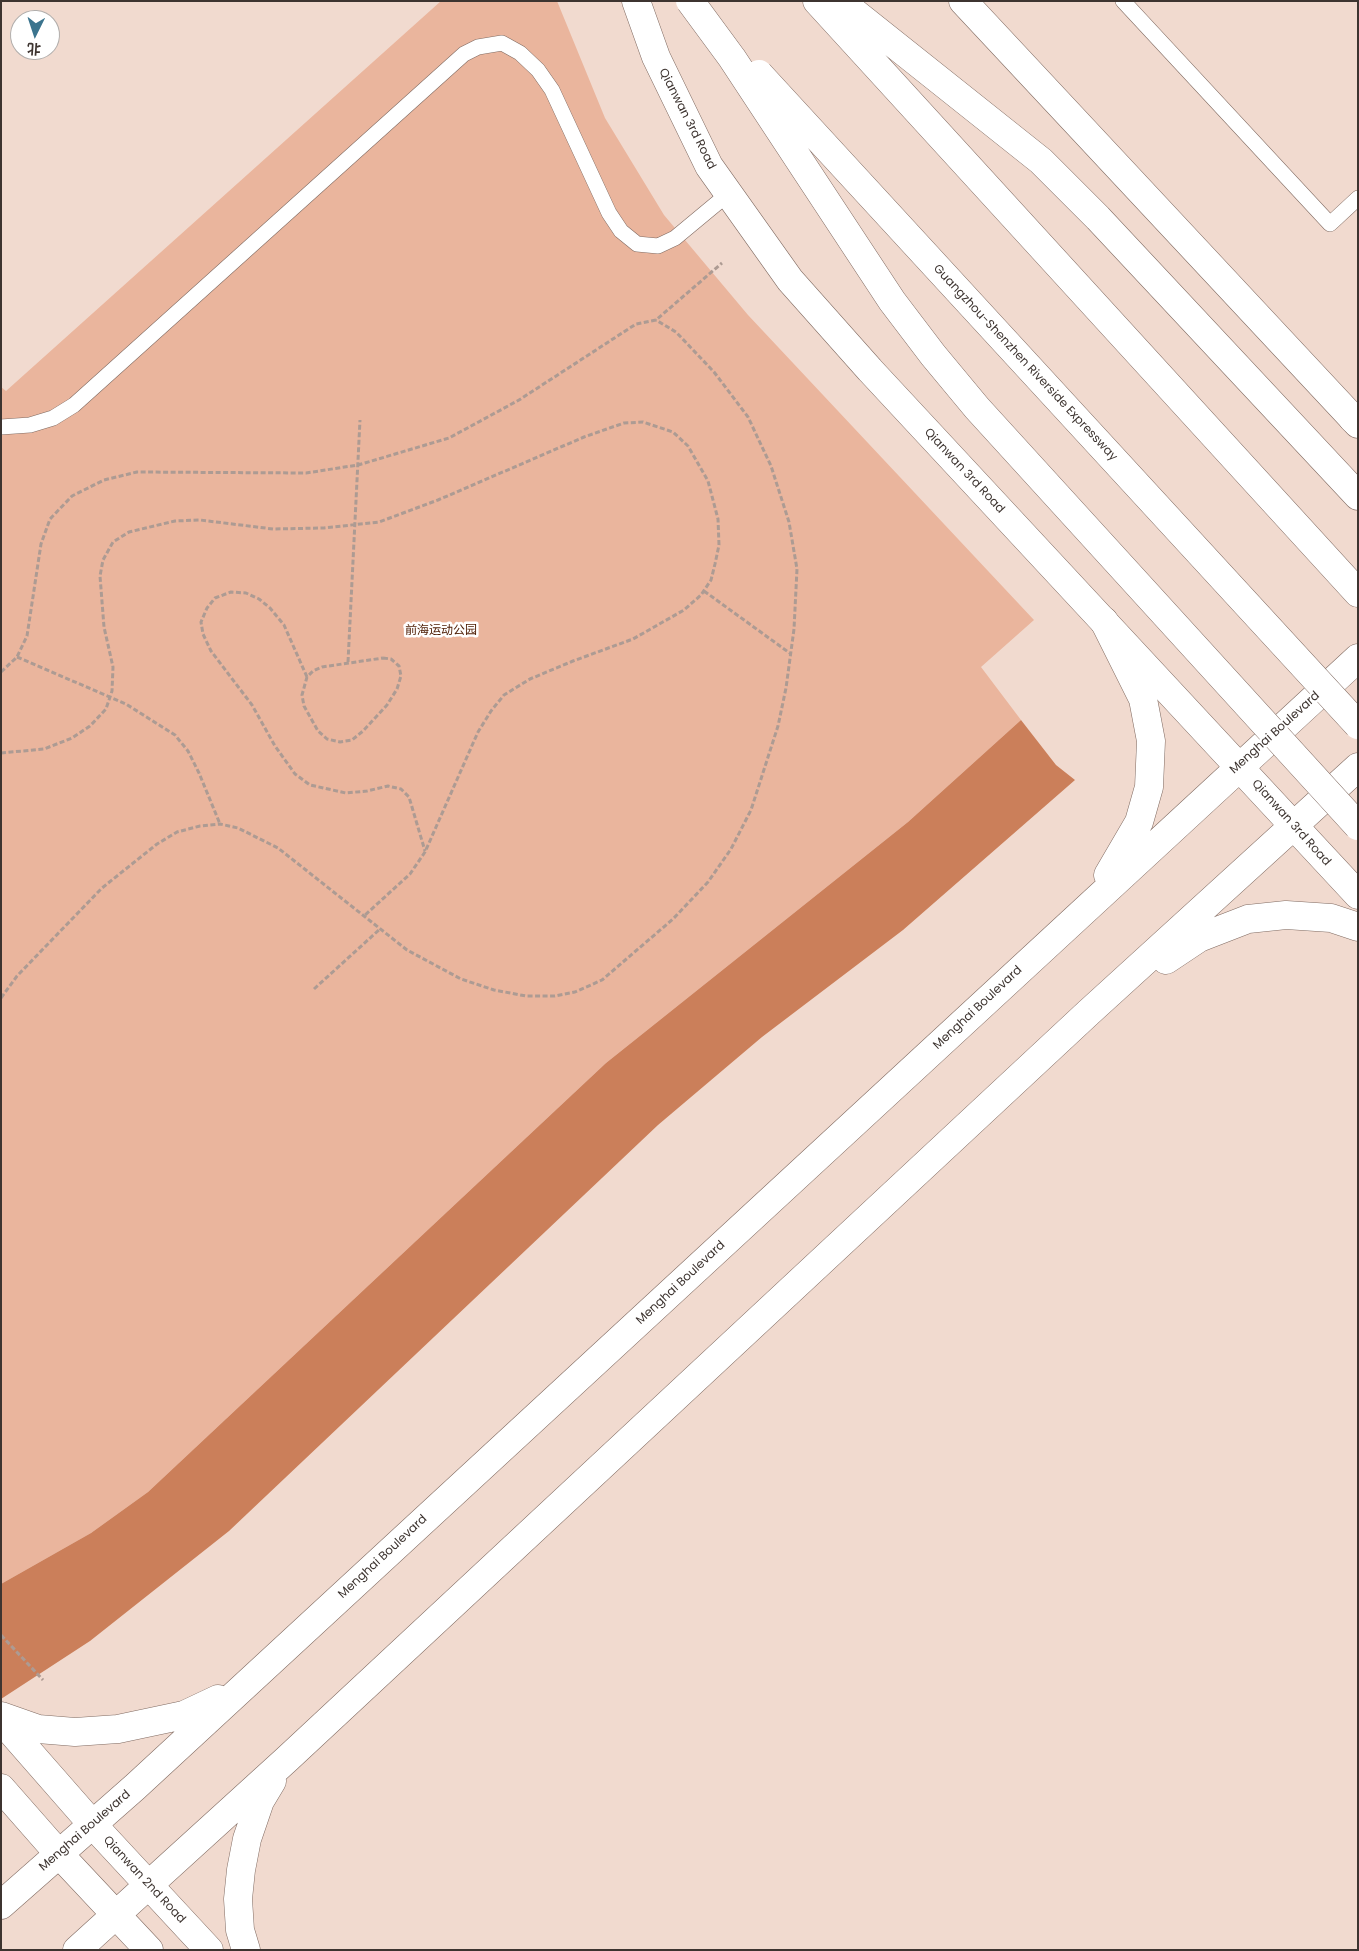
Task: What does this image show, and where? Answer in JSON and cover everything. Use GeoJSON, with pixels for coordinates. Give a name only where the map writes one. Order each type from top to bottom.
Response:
{"type":"FeatureCollection","features":[{"type":"Feature","properties":{"kind":"main road","name":"Qianwan 3rd Road"},"geometry":{"type":"LineString","coordinates":[[636,1],[656,57],[678,106],[709,166],[790,280],[870,370],[1358,895]]}},
{"type":"Feature","properties":{"kind":"main road","name":"Guangzhou-Shenzhen Riverside Expressway"},"geometry":{"type":"LineString","coordinates":[[691,1],[1358,725]]}},
{"type":"Feature","properties":{"kind":"main road"},"geometry":{"type":"LineString","coordinates":[[691,1],[732,58],[892,301],[933,355],[976,408],[1358,826]]}},
{"type":"Feature","properties":{"kind":"main road"},"geometry":{"type":"LineString","coordinates":[[816,1],[1358,593]]}},
{"type":"Feature","properties":{"kind":"main road"},"geometry":{"type":"LineString","coordinates":[[840,1],[1041,161],[1098,218],[1358,496]]}},
{"type":"Feature","properties":{"kind":"main road"},"geometry":{"type":"LineString","coordinates":[[963,1],[1356,422]]}},
{"type":"Feature","properties":{"kind":"main road"},"geometry":{"type":"LineString","coordinates":[[1089,905],[1139,822],[1149,787],[1151,741],[1143,699],[1104,621]]}},
{"type":"Feature","properties":{"kind":"main road","name":"Menghai Boulevard"},"geometry":{"type":"LineString","coordinates":[[1,1905],[93,1825],[1358,658]]}},
{"type":"Feature","properties":{"kind":"main road"},"geometry":{"type":"LineString","coordinates":[[77,1950],[286,1760],[1088,1013],[1358,767]]}},
{"type":"Feature","properties":{"kind":"main road"},"geometry":{"type":"LineString","coordinates":[[1088,1013],[1199,938],[1248,919],[1286,915],[1331,918],[1358,927]]}},
{"type":"Feature","properties":{"kind":"main road"},"geometry":{"type":"LineString","coordinates":[[1,1716],[38,1729],[75,1732],[118,1730],[184,1715],[219,1699],[262,1669]]}},
{"type":"Feature","properties":{"kind":"main road","name":"Qianwan 2nd Road"},"geometry":{"type":"LineString","coordinates":[[1,1720],[93,1825],[208,1950]]}},
{"type":"Feature","properties":{"kind":"main road"},"geometry":{"type":"LineString","coordinates":[[246,1950],[240,1930],[238,1907],[241,1870],[247,1839],[260,1801],[286,1760]]}},
{"type":"Feature","properties":{"kind":"main road"},"geometry":{"type":"LineString","coordinates":[[1,1788],[59,1854],[149,1950]]}},
{"type":"Feature","properties":{"kind":"lane"},"geometry":{"type":"LineString","coordinates":[[1123,1],[1330,224],[1358,198]]}},
{"type":"Feature","properties":{"kind":"lane"},"geometry":{"type":"LineString","coordinates":[[1,427],[30,425],[52,418],[74,405],[464,54],[478,47],[502,43],[520,53],[538,70],[552,90],[609,213],[621,230],[637,244],[658,246],[675,238],[728,194]]}},
{"type":"Feature","properties":{"kind":"path"},"geometry":{"type":"LineString","coordinates":[[1,672],[17,657],[27,636],[41,544],[50,519],[72,496],[104,480],[137,472],[306,473],[358,465],[449,438],[519,400],[636,324],[656,320],[722,264]]}},
{"type":"Feature","properties":{"kind":"path"},"geometry":{"type":"LineString","coordinates":[[1,998],[16,976],[65,924],[132,863],[177,832],[200,826],[220,824],[247,832],[278,848],[380,929],[436,967],[461,979],[494,990],[526,996],[555,996],[575,992],[602,980],[672,919],[708,882],[751,810],[778,726],[791,654],[797,569],[789,522],[771,466],[748,417],[714,372],[676,332],[656,320]]}},
{"type":"Feature","properties":{"kind":"path"},"geometry":{"type":"LineString","coordinates":[[348,662],[360,420]]}},
{"type":"Feature","properties":{"kind":"path"},"geometry":{"type":"LineString","coordinates":[[1,753],[44,749],[72,738],[90,726],[106,710],[110,697],[113,668],[104,627],[100,576],[103,560],[113,542],[129,532],[175,521],[200,520],[274,529],[324,528],[379,522],[438,500],[624,422],[643,422],[673,432],[688,446],[708,481],[718,519],[719,546],[711,580],[704,591],[684,610],[633,639],[564,664],[530,679],[504,695],[491,710],[478,732],[425,852],[410,874],[364,916]]}},
{"type":"Feature","properties":{"kind":"path"},"geometry":{"type":"LineString","coordinates":[[704,591],[791,654]]}},
{"type":"Feature","properties":{"kind":"path"},"geometry":{"type":"LineString","coordinates":[[307,677],[284,625],[270,608],[259,599],[246,593],[230,592],[215,598],[207,608],[201,622],[203,634],[211,651],[252,705],[275,746],[295,774],[310,785],[346,792],[367,791],[388,786],[401,789],[409,798],[425,852]]}},
{"type":"Feature","properties":{"kind":"path"},"geometry":{"type":"LineString","coordinates":[[17,657],[110,697],[154,720],[175,735],[196,765],[220,824]]}},
{"type":"Feature","properties":{"kind":"path"},"geometry":{"type":"LineString","coordinates":[[392,659],[400,666],[401,676],[397,689],[387,706],[352,740],[340,742],[327,739],[318,731],[304,706],[302,695],[307,677],[313,671],[348,662],[392,659]]}},
{"type":"Feature","properties":{"kind":"path"},"geometry":{"type":"LineString","coordinates":[[314,989],[380,929]]}},
{"type":"Feature","properties":{"kind":"path"},"geometry":{"type":"LineString","coordinates":[[1,1635],[43,1680]]}},
{"type":"Feature","properties":{"kind":"green space","name":"前海运动公园"},"geometry":{"type":"Polygon","coordinates":[[[441,1],[557,1],[605,118],[664,215],[748,315],[1034,620],[981,667],[1021,720],[908,822],[606,1063],[148,1492],[91,1533],[1,1584],[1,387],[6,391],[441,1]]]}},
{"type":"Feature","properties":{"kind":"shaded area"},"geometry":{"type":"Polygon","coordinates":[[[1021,720],[1056,765],[1075,780],[903,930],[762,1037],[658,1125],[229,1531],[90,1641],[1,1699],[1,1584],[91,1533],[148,1492],[606,1063],[908,822],[1021,720]]]}}]}
